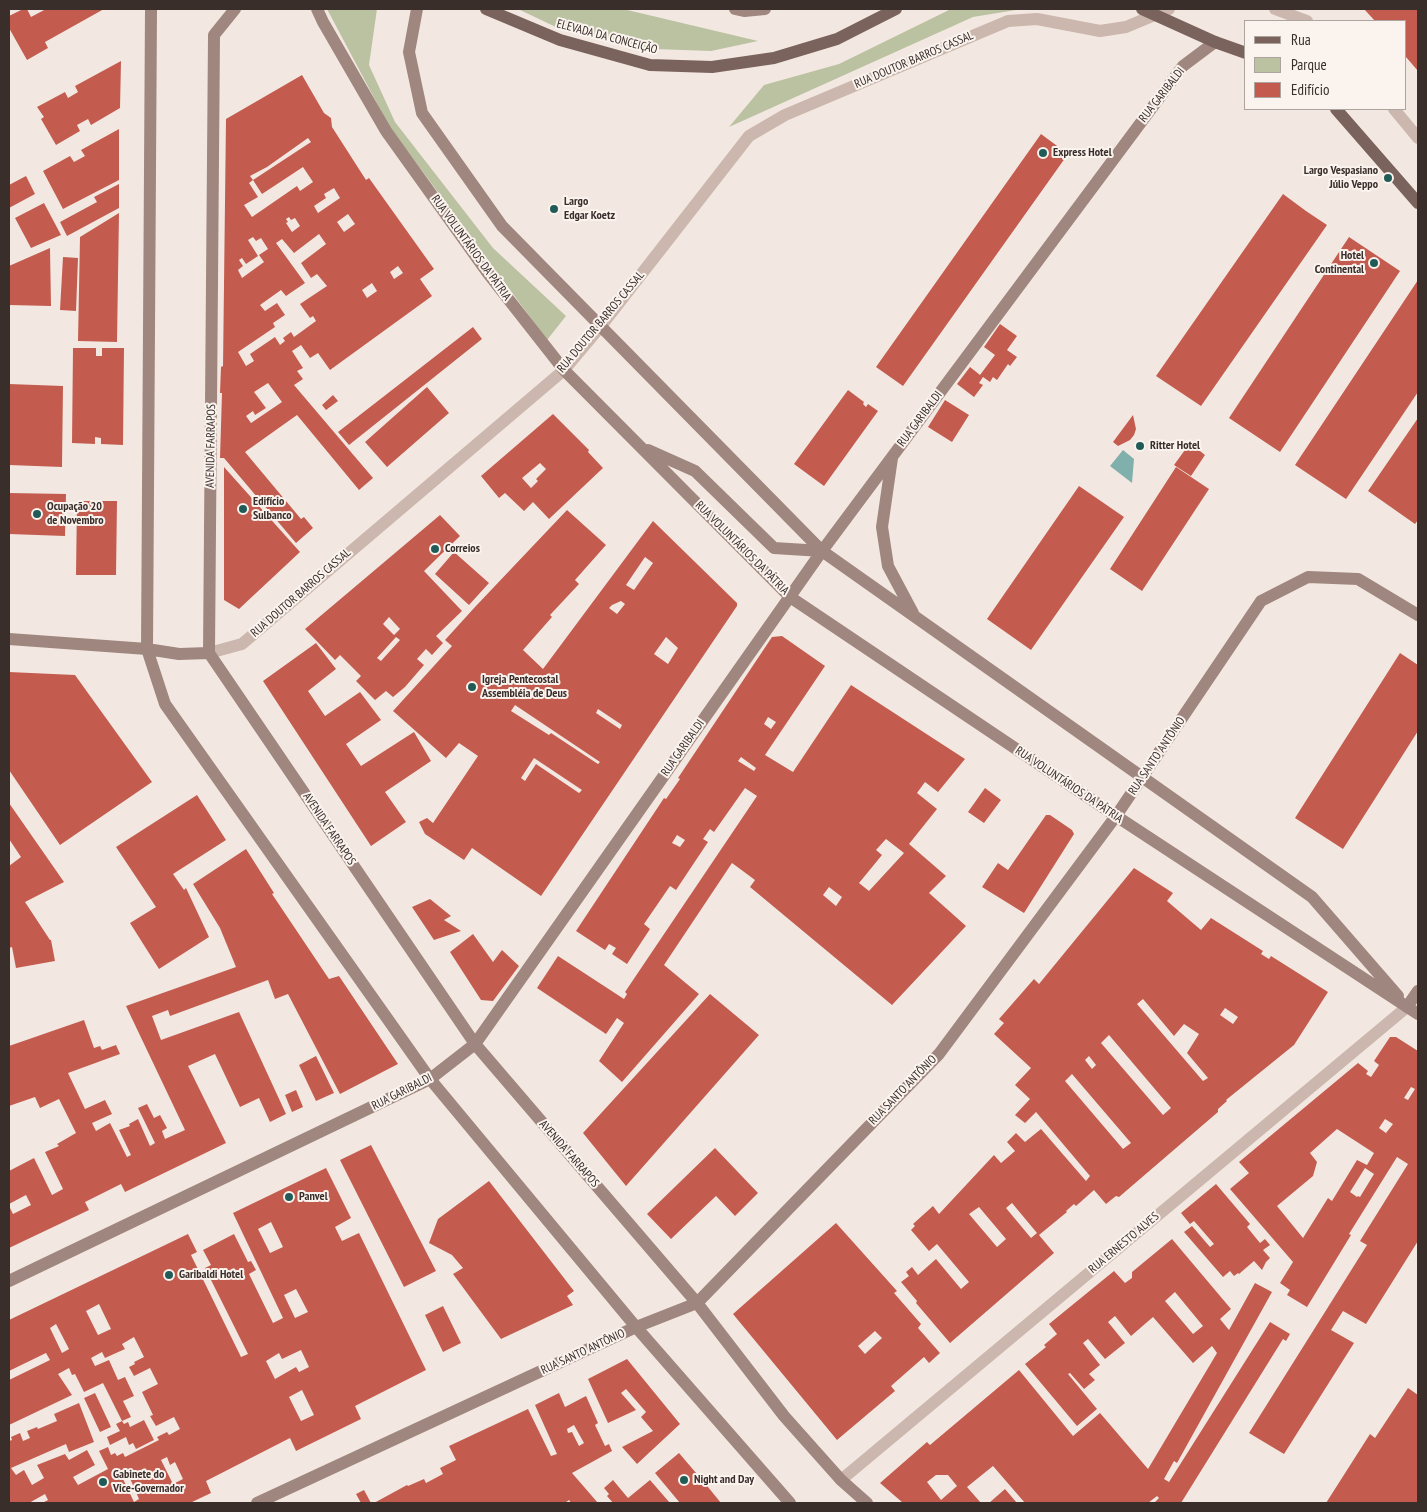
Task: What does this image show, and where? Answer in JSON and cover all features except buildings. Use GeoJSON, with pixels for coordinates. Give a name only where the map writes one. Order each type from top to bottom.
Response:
{"type":"FeatureCollection","features":[{"type":"Feature","properties":{"kind":"main road"},"geometry":{"type":"LineString","coordinates":[[151,9],[147,649],[165,704],[430,1079],[636,1327],[790,1503]]}},
{"type":"Feature","properties":{"kind":"main road","name":"AVENIDA FARRAPOS"},"geometry":{"type":"LineString","coordinates":[[235,9],[214,35],[209,653],[475,1044],[697,1303],[784,1416],[841,1480],[867,1503]]}},
{"type":"Feature","properties":{"kind":"main road","name":"RUA VOLUNTÁRIOS DA PÁTRIA"},"geometry":{"type":"LineString","coordinates":[[317,9],[386,131],[487,272],[564,370],[790,597],[1116,816],[1413,1011]]}},
{"type":"Feature","properties":{"kind":"main road"},"geometry":{"type":"LineString","coordinates":[[417,9],[409,52],[422,113],[502,226],[822,551],[1312,897],[1413,1011]]}},
{"type":"Feature","properties":{"kind":"main road","name":"ELEVADA DA CONCEIÇÃO"},"geometry":{"type":"LineString","coordinates":[[486,9],[560,40],[650,65],[712,67],[774,58],[837,39],[896,9]]}},
{"type":"Feature","properties":{"kind":"main road"},"geometry":{"type":"LineString","coordinates":[[735,9],[744,11],[765,9]]}},
{"type":"Feature","properties":{"kind":"main road"},"geometry":{"type":"LineString","coordinates":[[1142,9],[1215,42],[1244,52]]}},
{"type":"Feature","properties":{"kind":"main road","name":"RUA GARIBALDI"},"geometry":{"type":"LineString","coordinates":[[9,1281],[430,1079],[475,1044],[822,551],[1183,66],[1215,42]]}},
{"type":"Feature","properties":{"kind":"main road"},"geometry":{"type":"LineString","coordinates":[[1337,110],[1418,203]]}},
{"type":"Feature","properties":{"kind":"main road"},"geometry":{"type":"LineString","coordinates":[[640,447],[695,471],[774,548],[822,551]]}},
{"type":"Feature","properties":{"kind":"main road"},"geometry":{"type":"LineString","coordinates":[[893,456],[882,527],[888,566],[915,617]]}},
{"type":"Feature","properties":{"kind":"main road","name":"RUA SANTO ANTÔNIO"},"geometry":{"type":"LineString","coordinates":[[257,1503],[636,1327],[697,1303],[938,1054],[1116,816],[1261,601],[1308,577],[1358,579],[1418,615]]}},
{"type":"Feature","properties":{"kind":"main road","name":"RUA DOUTOR BARROS CASSAL"},"geometry":{"type":"LineString","coordinates":[[9,639],[147,649],[179,654],[209,653]]}},
{"type":"Feature","properties":{"kind":"main road"},"geometry":{"type":"LineString","coordinates":[[1413,1011],[1418,991]]}},
{"type":"Feature","properties":{"kind":"street","name":"RUA DOUTOR BARROS CASSAL"},"geometry":{"type":"LineString","coordinates":[[209,653],[242,644],[564,370],[602,326],[749,136],[785,115],[1008,21],[1037,19],[1100,31],[1126,27],[1169,9]]}},
{"type":"Feature","properties":{"kind":"street"},"geometry":{"type":"LineString","coordinates":[[1275,9],[1304,20]]}},
{"type":"Feature","properties":{"kind":"street"},"geometry":{"type":"LineString","coordinates":[[1395,110],[1418,138]]}},
{"type":"Feature","properties":{"kind":"street","name":"RUA ERNESTO ALVES"},"geometry":{"type":"LineString","coordinates":[[841,1480],[1413,1011]]}},
{"type":"Feature","properties":{"kind":"green space"},"geometry":{"type":"Polygon","coordinates":[[[327,9],[377,9],[369,65],[395,122],[493,248],[566,316],[547,340],[389,126],[327,9]]]}},
{"type":"Feature","properties":{"kind":"green space"},"geometry":{"type":"Polygon","coordinates":[[[518,9],[623,9],[758,41],[711,51],[654,49],[560,29],[518,9]]]}},
{"type":"Feature","properties":{"kind":"green space"},"geometry":{"type":"Polygon","coordinates":[[[951,9],[1022,9],[973,17],[729,127],[764,85],[839,64],[951,9]]]}},
{"type":"Feature","properties":{"kind":"water"},"geometry":{"type":"Polygon","coordinates":[[[1123,450],[1134,459],[1132,483],[1110,466],[1123,450]]]}},
{"type":"Feature","properties":{"kind":"place","name":"Express Hotel"},"geometry":{"type":"Point","coordinates":[1043,153]}},
{"type":"Feature","properties":{"kind":"place","name":"Largo Vespasiano Júlio Veppo"},"geometry":{"type":"Point","coordinates":[1388,178]}},
{"type":"Feature","properties":{"kind":"place","name":"Largo Edgar Koetz"},"geometry":{"type":"Point","coordinates":[554,209]}},
{"type":"Feature","properties":{"kind":"place","name":"Hotel Continental"},"geometry":{"type":"Point","coordinates":[1374,263]}},
{"type":"Feature","properties":{"kind":"place","name":"Ritter Hotel"},"geometry":{"type":"Point","coordinates":[1140,446]}},
{"type":"Feature","properties":{"kind":"place","name":"Edifício Sulbanco"},"geometry":{"type":"Point","coordinates":[243,509]}},
{"type":"Feature","properties":{"kind":"place","name":"Ocupação 20 de Novembro"},"geometry":{"type":"Point","coordinates":[37,514]}},
{"type":"Feature","properties":{"kind":"place","name":"Correios"},"geometry":{"type":"Point","coordinates":[435,549]}},
{"type":"Feature","properties":{"kind":"place","name":"Igreja Pentecostal Assembléia de Deus"},"geometry":{"type":"Point","coordinates":[472,687]}},
{"type":"Feature","properties":{"kind":"place","name":"Panvel"},"geometry":{"type":"Point","coordinates":[289,1197]}},
{"type":"Feature","properties":{"kind":"place","name":"Garibaldi Hotel"},"geometry":{"type":"Point","coordinates":[169,1275]}},
{"type":"Feature","properties":{"kind":"place","name":"Night and Day"},"geometry":{"type":"Point","coordinates":[684,1480]}},
{"type":"Feature","properties":{"kind":"place","name":"Gabinete do Vice-Governador"},"geometry":{"type":"Point","coordinates":[103,1482]}}]}
